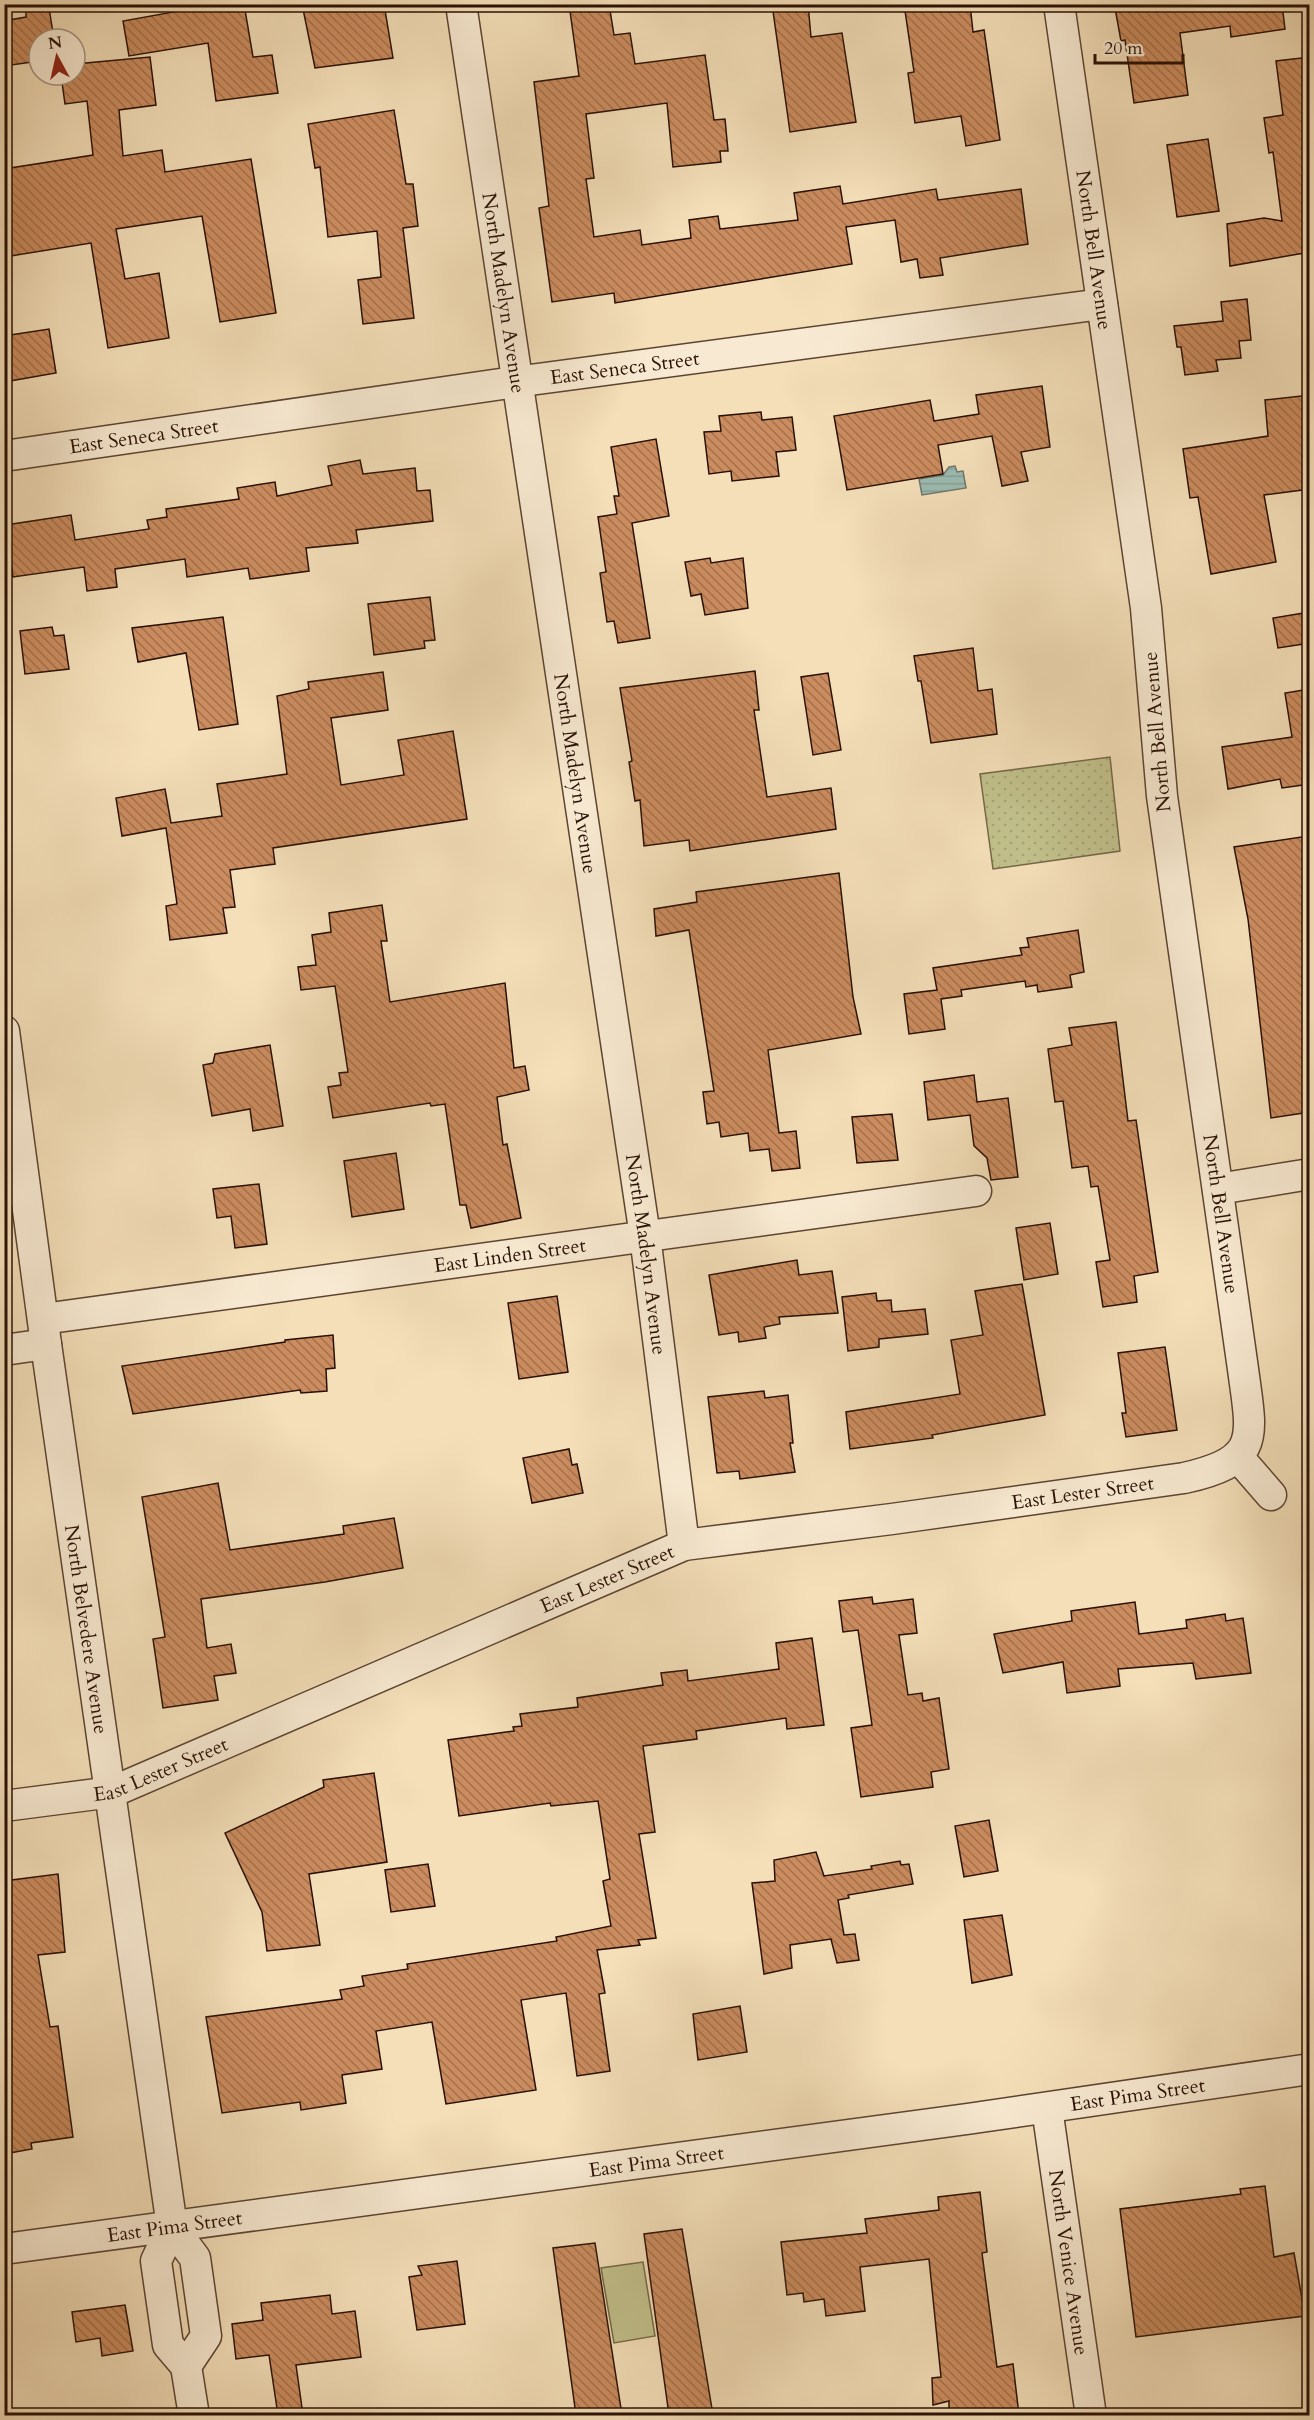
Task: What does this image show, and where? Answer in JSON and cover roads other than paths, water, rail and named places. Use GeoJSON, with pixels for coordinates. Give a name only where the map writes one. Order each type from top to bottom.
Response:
{"type":"FeatureCollection","features":[{"type":"Feature","properties":{"kind":"street","name":"North Madelyn Avenue"},"geometry":{"type":"LineString","coordinates":[[460,4],[645,1236],[684,1545]]}},
{"type":"Feature","properties":{"kind":"street","name":"North Bell Avenue"},"geometry":{"type":"LineString","coordinates":[[1059,4],[1146,608],[1162,796],[1249,1416],[1249,1440],[1238,1457]]}},
{"type":"Feature","properties":{"kind":"street","name":"East Seneca Street"},"geometry":{"type":"LineString","coordinates":[[4,456],[515,382],[1102,304]]}},
{"type":"Feature","properties":{"kind":"street","name":"North Belvedere Avenue"},"geometry":{"type":"LineString","coordinates":[[4,1031],[44,1331],[112,1792],[172,2227],[195,2258],[206,2336],[186,2366],[194,2415]]}},
{"type":"Feature","properties":{"kind":"street"},"geometry":{"type":"LineString","coordinates":[[1218,1189],[1310,1174]]}},
{"type":"Feature","properties":{"kind":"street","name":"East Linden Street"},"geometry":{"type":"LineString","coordinates":[[4,1350],[44,1331],[645,1236],[976,1191]]}},
{"type":"Feature","properties":{"kind":"street"},"geometry":{"type":"LineString","coordinates":[[1238,1457],[1271,1495]]}},
{"type":"Feature","properties":{"kind":"street","name":"East Lester Street"},"geometry":{"type":"LineString","coordinates":[[4,1806],[112,1792],[684,1545],[892,1519],[1184,1478],[1212,1472],[1238,1457]]}},
{"type":"Feature","properties":{"kind":"street","name":"East Pima Street"},"geometry":{"type":"LineString","coordinates":[[4,2249],[1047,2108],[1310,2069]]}},
{"type":"Feature","properties":{"kind":"street","name":"North Venice Avenue"},"geometry":{"type":"LineString","coordinates":[[1047,2108],[1091,2415]]}},
{"type":"Feature","properties":{"kind":"water"},"geometry":{"type":"Polygon","coordinates":[[[955,466],[957,472],[963,471],[966,488],[922,495],[919,479],[943,475],[949,467],[955,466]]]}}]}
